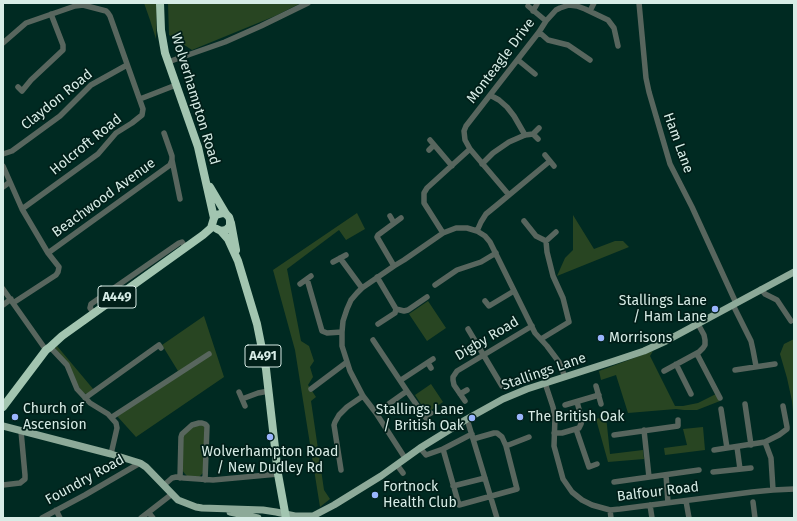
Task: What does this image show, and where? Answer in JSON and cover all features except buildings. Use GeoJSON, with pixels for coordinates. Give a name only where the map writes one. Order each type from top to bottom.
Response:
{"type":"FeatureCollection","features":[{"type":"Feature","properties":{"kind":"highway","name":"Wolverhampton Road"},"geometry":{"type":"LineString","coordinates":[[160,3],[160,30],[163,45],[198,148],[213,220]]}},
{"type":"Feature","properties":{"kind":"highway","name":"Wolverhampton Road"},"geometry":{"type":"LineString","coordinates":[[205,179],[226,214]]}},
{"type":"Feature","properties":{"kind":"highway"},"geometry":{"type":"LineString","coordinates":[[219,214],[226,214],[229,216],[231,223],[226,230],[221,231],[215,228],[213,220],[219,214]]}},
{"type":"Feature","properties":{"kind":"highway","name":"A449"},"geometry":{"type":"LineString","coordinates":[[3,407],[48,349],[62,336],[209,231],[213,220]]}},
{"type":"Feature","properties":{"kind":"highway","name":"A491"},"geometry":{"type":"LineString","coordinates":[[231,223],[238,261]]}},
{"type":"Feature","properties":{"kind":"highway","name":"A449"},"geometry":{"type":"LineString","coordinates":[[188,247],[221,231]]}},
{"type":"Feature","properties":{"kind":"highway","name":"A491"},"geometry":{"type":"LineString","coordinates":[[221,231],[228,239],[238,261],[257,324],[269,391],[278,474],[286,516]]}},
{"type":"Feature","properties":{"kind":"main road","name":"Stallings Lane"},"geometry":{"type":"LineString","coordinates":[[216,508],[268,511],[286,516],[311,517],[334,505],[381,476],[420,448],[503,399],[528,388],[644,351],[666,341],[794,272]]}},
{"type":"Feature","properties":{"kind":"main road"},"geometry":{"type":"LineString","coordinates":[[3,426],[111,454],[146,466],[178,500],[196,507],[216,508],[236,516],[258,518]]}},
{"type":"Feature","properties":{"kind":"main road"},"geometry":{"type":"LineString","coordinates":[[268,511],[278,506],[282,497]]}},
{"type":"Feature","properties":{"kind":"street"},"geometry":{"type":"LineString","coordinates":[[168,62],[225,42],[308,3]]}},
{"type":"Feature","properties":{"kind":"street"},"geometry":{"type":"LineString","coordinates":[[590,11],[594,3]]}},
{"type":"Feature","properties":{"kind":"street","name":"Ham Lane"},"geometry":{"type":"LineString","coordinates":[[638,3],[646,78],[669,163],[692,207],[735,304],[754,350],[756,366]]}},
{"type":"Feature","properties":{"kind":"street"},"geometry":{"type":"LineString","coordinates":[[533,11],[538,4]]}},
{"type":"Feature","properties":{"kind":"street"},"geometry":{"type":"LineString","coordinates":[[3,42],[26,22],[79,5],[88,6],[106,11],[110,16],[140,99],[176,85]]}},
{"type":"Feature","properties":{"kind":"street","name":"Monteagle Drive"},"geometry":{"type":"LineString","coordinates":[[509,195],[470,149],[465,140],[465,128],[518,60],[546,21],[556,10],[569,5],[577,6],[608,20],[614,28],[618,46]]}},
{"type":"Feature","properties":{"kind":"street"},"geometry":{"type":"LineString","coordinates":[[528,6],[546,21]]}},
{"type":"Feature","properties":{"kind":"street"},"geometry":{"type":"LineString","coordinates":[[18,87],[22,91],[31,80],[63,50],[63,45],[51,14]]}},
{"type":"Feature","properties":{"kind":"street"},"geometry":{"type":"LineString","coordinates":[[539,32],[548,40],[568,45],[590,60]]}},
{"type":"Feature","properties":{"kind":"street"},"geometry":{"type":"LineString","coordinates":[[518,60],[535,74]]}},
{"type":"Feature","properties":{"kind":"street","name":"Claydon Road"},"geometry":{"type":"LineString","coordinates":[[3,154],[12,151],[60,116],[91,85],[127,65]]}},
{"type":"Feature","properties":{"kind":"street"},"geometry":{"type":"LineString","coordinates":[[490,95],[508,107],[525,135]]}},
{"type":"Feature","properties":{"kind":"street","name":"Holcroft Road"},"geometry":{"type":"LineString","coordinates":[[22,209],[98,154],[116,133],[139,118],[142,115],[143,109],[140,99]]}},
{"type":"Feature","properties":{"kind":"street"},"geometry":{"type":"LineString","coordinates":[[482,164],[493,153],[509,142],[525,135],[533,134],[539,128]]}},
{"type":"Feature","properties":{"kind":"street","name":"Beachwood Avenue"},"geometry":{"type":"LineString","coordinates":[[164,132],[172,156],[180,199]]}},
{"type":"Feature","properties":{"kind":"street"},"geometry":{"type":"LineString","coordinates":[[533,134],[538,138]]}},
{"type":"Feature","properties":{"kind":"street"},"geometry":{"type":"LineString","coordinates":[[429,150],[432,142],[452,166]]}},
{"type":"Feature","properties":{"kind":"street"},"geometry":{"type":"LineString","coordinates":[[443,233],[424,202],[424,193],[427,188],[470,149]]}},
{"type":"Feature","properties":{"kind":"street"},"geometry":{"type":"LineString","coordinates":[[545,155],[554,166]]}},
{"type":"Feature","properties":{"kind":"street","name":"Beachwood Avenue"},"geometry":{"type":"LineString","coordinates":[[48,253],[157,174],[170,164],[172,160]]}},
{"type":"Feature","properties":{"kind":"street"},"geometry":{"type":"LineString","coordinates":[[476,231],[486,214],[550,162]]}},
{"type":"Feature","properties":{"kind":"street"},"geometry":{"type":"LineString","coordinates":[[3,166],[22,209],[48,253],[59,267],[56,274],[12,302],[3,305]]}},
{"type":"Feature","properties":{"kind":"street"},"geometry":{"type":"LineString","coordinates":[[3,187],[10,182]]}},
{"type":"Feature","properties":{"kind":"street"},"geometry":{"type":"LineString","coordinates":[[390,216],[394,223]]}},
{"type":"Feature","properties":{"kind":"street"},"geometry":{"type":"LineString","coordinates":[[370,237],[377,237],[401,218]]}},
{"type":"Feature","properties":{"kind":"street"},"geometry":{"type":"LineString","coordinates":[[524,221],[536,236],[546,241]]}},
{"type":"Feature","properties":{"kind":"street"},"geometry":{"type":"LineString","coordinates":[[405,458],[376,413],[363,396],[350,371],[342,346],[343,321],[351,300],[362,288],[443,233],[456,228],[462,228],[472,229],[485,236],[496,253],[535,333],[559,362],[565,377]]}},
{"type":"Feature","properties":{"kind":"street"},"geometry":{"type":"LineString","coordinates":[[546,241],[556,232]]}},
{"type":"Feature","properties":{"kind":"street"},"geometry":{"type":"LineString","coordinates":[[377,237],[394,266]]}},
{"type":"Feature","properties":{"kind":"street"},"geometry":{"type":"LineString","coordinates":[[541,339],[569,322],[563,298],[553,276],[546,241]]}},
{"type":"Feature","properties":{"kind":"street"},"geometry":{"type":"LineString","coordinates":[[435,285],[457,270],[481,262],[496,253]]}},
{"type":"Feature","properties":{"kind":"street"},"geometry":{"type":"LineString","coordinates":[[333,262],[346,254]]}},
{"type":"Feature","properties":{"kind":"street"},"geometry":{"type":"LineString","coordinates":[[340,258],[362,288]]}},
{"type":"Feature","properties":{"kind":"street"},"geometry":{"type":"LineString","coordinates":[[377,277],[396,309],[404,311],[408,310],[427,297]]}},
{"type":"Feature","properties":{"kind":"street"},"geometry":{"type":"LineString","coordinates":[[300,284],[309,278],[322,331],[327,333],[342,332]]}},
{"type":"Feature","properties":{"kind":"street"},"geometry":{"type":"LineString","coordinates":[[3,289],[48,349],[67,365],[75,386],[85,398],[90,403],[102,409],[112,417],[116,423],[117,428],[111,454]]}},
{"type":"Feature","properties":{"kind":"street"},"geometry":{"type":"LineString","coordinates":[[761,289],[765,294],[777,300],[793,320],[785,325]]}},
{"type":"Feature","properties":{"kind":"street"},"geometry":{"type":"LineString","coordinates":[[484,301],[489,306],[514,291]]}},
{"type":"Feature","properties":{"kind":"street"},"geometry":{"type":"LineString","coordinates":[[378,324],[395,313],[396,309]]}},
{"type":"Feature","properties":{"kind":"street"},"geometry":{"type":"LineString","coordinates":[[664,371],[697,354],[703,348],[705,340],[704,335],[698,324]]}},
{"type":"Feature","properties":{"kind":"street","name":"Digby Road"},"geometry":{"type":"LineString","coordinates":[[464,401],[452,380],[455,374],[483,355],[532,326]]}},
{"type":"Feature","properties":{"kind":"street"},"geometry":{"type":"LineString","coordinates":[[468,329],[502,386]]}},
{"type":"Feature","properties":{"kind":"street"},"geometry":{"type":"LineString","coordinates":[[373,340],[430,424]]}},
{"type":"Feature","properties":{"kind":"street"},"geometry":{"type":"LineString","coordinates":[[85,398],[159,346]]}},
{"type":"Feature","properties":{"kind":"street"},"geometry":{"type":"LineString","coordinates":[[372,350],[377,346]]}},
{"type":"Feature","properties":{"kind":"street"},"geometry":{"type":"LineString","coordinates":[[112,417],[209,354]]}},
{"type":"Feature","properties":{"kind":"street"},"geometry":{"type":"LineString","coordinates":[[697,354],[720,398]]}},
{"type":"Feature","properties":{"kind":"street"},"geometry":{"type":"LineString","coordinates":[[311,389],[347,362]]}},
{"type":"Feature","properties":{"kind":"street"},"geometry":{"type":"LineString","coordinates":[[401,380],[431,363]]}},
{"type":"Feature","properties":{"kind":"street"},"geometry":{"type":"LineString","coordinates":[[676,364],[691,394]]}},
{"type":"Feature","properties":{"kind":"street"},"geometry":{"type":"LineString","coordinates":[[735,370],[775,364]]}},
{"type":"Feature","properties":{"kind":"street","name":"Balfour Road"},"geometry":{"type":"LineString","coordinates":[[545,383],[555,417],[554,446],[563,479],[572,492],[582,500],[592,505],[610,510],[773,490],[794,489]]}},
{"type":"Feature","properties":{"kind":"street"},"geometry":{"type":"LineString","coordinates":[[596,386],[601,404]]}},
{"type":"Feature","properties":{"kind":"street"},"geometry":{"type":"LineString","coordinates":[[460,394],[467,390]]}},
{"type":"Feature","properties":{"kind":"street"},"geometry":{"type":"LineString","coordinates":[[242,399],[258,393],[269,391]]}},
{"type":"Feature","properties":{"kind":"street"},"geometry":{"type":"LineString","coordinates":[[376,413],[407,391]]}},
{"type":"Feature","properties":{"kind":"street"},"geometry":{"type":"LineString","coordinates":[[239,392],[245,406]]}},
{"type":"Feature","properties":{"kind":"street"},"geometry":{"type":"LineString","coordinates":[[565,405],[599,395]]}},
{"type":"Feature","properties":{"kind":"street"},"geometry":{"type":"LineString","coordinates":[[341,470],[334,425],[343,410],[363,396]]}},
{"type":"Feature","properties":{"kind":"street"},"geometry":{"type":"LineString","coordinates":[[554,433],[562,433],[579,428],[582,420],[577,402]]}},
{"type":"Feature","properties":{"kind":"street"},"geometry":{"type":"LineString","coordinates":[[745,404],[749,410],[752,445]]}},
{"type":"Feature","properties":{"kind":"street"},"geometry":{"type":"LineString","coordinates":[[714,450],[752,445],[765,442],[780,435],[787,429],[783,406]]}},
{"type":"Feature","properties":{"kind":"street"},"geometry":{"type":"LineString","coordinates":[[721,409],[727,448]]}},
{"type":"Feature","properties":{"kind":"street"},"geometry":{"type":"LineString","coordinates":[[425,416],[431,413]]}},
{"type":"Feature","properties":{"kind":"street"},"geometry":{"type":"LineString","coordinates":[[467,419],[497,518]]}},
{"type":"Feature","properties":{"kind":"street"},"geometry":{"type":"LineString","coordinates":[[614,435],[678,426],[678,420]]}},
{"type":"Feature","properties":{"kind":"street"},"geometry":{"type":"LineString","coordinates":[[180,478],[182,434],[192,426],[202,423],[206,424],[207,426],[205,480]]}},
{"type":"Feature","properties":{"kind":"street"},"geometry":{"type":"LineString","coordinates":[[576,429],[588,467],[597,464]]}},
{"type":"Feature","properties":{"kind":"street"},"geometry":{"type":"LineString","coordinates":[[644,430],[649,477]]}},
{"type":"Feature","properties":{"kind":"street"},"geometry":{"type":"LineString","coordinates":[[3,485],[20,483],[25,479],[26,475],[22,431]]}},
{"type":"Feature","properties":{"kind":"street"},"geometry":{"type":"LineString","coordinates":[[420,448],[426,455],[472,436],[497,433],[502,437],[506,446],[517,489],[459,505],[443,449]]}},
{"type":"Feature","properties":{"kind":"street"},"geometry":{"type":"LineString","coordinates":[[506,446],[529,437]]}},
{"type":"Feature","properties":{"kind":"street"},"geometry":{"type":"LineString","coordinates":[[765,442],[770,458],[773,490]]}},
{"type":"Feature","properties":{"kind":"street"},"geometry":{"type":"LineString","coordinates":[[737,447],[740,469]]}},
{"type":"Feature","properties":{"kind":"street","name":"Foundry Road"},"geometry":{"type":"LineString","coordinates":[[42,518],[140,464]]}},
{"type":"Feature","properties":{"kind":"street"},"geometry":{"type":"LineString","coordinates":[[397,465],[403,473]]}},
{"type":"Feature","properties":{"kind":"street"},"geometry":{"type":"LineString","coordinates":[[713,472],[751,468]]}},
{"type":"Feature","properties":{"kind":"street"},"geometry":{"type":"LineString","coordinates":[[614,482],[699,470]]}},
{"type":"Feature","properties":{"kind":"street"},"geometry":{"type":"LineString","coordinates":[[164,485],[172,478],[176,477],[213,480],[278,474]]}},
{"type":"Feature","properties":{"kind":"street"},"geometry":{"type":"LineString","coordinates":[[666,475],[668,503]]}},
{"type":"Feature","properties":{"kind":"street"},"geometry":{"type":"LineString","coordinates":[[454,486],[485,478]]}},
{"type":"Feature","properties":{"kind":"street"},"geometry":{"type":"LineString","coordinates":[[141,518],[172,494]]}},
{"type":"Feature","properties":{"kind":"street"},"geometry":{"type":"LineString","coordinates":[[686,500],[689,518]]}},
{"type":"Feature","properties":{"kind":"street"},"geometry":{"type":"LineString","coordinates":[[753,502],[755,518]]}},
{"type":"Feature","properties":{"kind":"street"},"geometry":{"type":"LineString","coordinates":[[650,505],[652,518]]}},
{"type":"Feature","properties":{"kind":"street"},"geometry":{"type":"LineString","coordinates":[[56,510],[60,518]]}},
{"type":"Feature","properties":{"kind":"street"},"geometry":{"type":"LineString","coordinates":[[610,510],[611,518]]}},
{"type":"Feature","properties":{"kind":"street"},"geometry":{"type":"LineString","coordinates":[[149,513],[153,518]]}},
{"type":"Feature","properties":{"kind":"green space"},"geometry":{"type":"Polygon","coordinates":[[[144,3],[157,3],[156,39],[150,20],[144,3]]]}},
{"type":"Feature","properties":{"kind":"green space"},"geometry":{"type":"Polygon","coordinates":[[[168,3],[301,3],[275,16],[192,50],[169,35],[168,3]]]}},
{"type":"Feature","properties":{"kind":"green space"},"geometry":{"type":"Polygon","coordinates":[[[357,213],[365,229],[346,240],[339,230],[287,269],[301,341],[309,346],[314,361],[310,367],[313,377],[308,385],[316,397],[311,401],[324,490],[330,499],[320,507],[295,350],[273,270],[357,213]]]}},
{"type":"Feature","properties":{"kind":"green space"},"geometry":{"type":"Polygon","coordinates":[[[573,215],[594,249],[615,241],[623,241],[629,247],[557,276],[565,258],[573,250],[573,215]]]}},
{"type":"Feature","properties":{"kind":"green space"},"geometry":{"type":"Polygon","coordinates":[[[428,301],[446,328],[427,341],[409,314],[428,301]]]}},
{"type":"Feature","properties":{"kind":"green space"},"geometry":{"type":"Polygon","coordinates":[[[204,316],[224,377],[136,437],[117,416],[178,371],[162,345],[204,316]]]}},
{"type":"Feature","properties":{"kind":"green space"},"geometry":{"type":"Polygon","coordinates":[[[794,339],[794,422],[792,401],[780,354],[784,344],[794,339]]]}},
{"type":"Feature","properties":{"kind":"green space"},"geometry":{"type":"Polygon","coordinates":[[[57,346],[94,390],[86,394],[82,392],[55,348],[57,346]]]}},
{"type":"Feature","properties":{"kind":"green space"},"geometry":{"type":"Polygon","coordinates":[[[653,351],[650,356],[675,406],[698,403],[716,394],[720,401],[697,410],[676,409],[628,413],[616,375],[601,380],[599,371],[653,351]]]}},
{"type":"Feature","properties":{"kind":"green space"},"geometry":{"type":"Polygon","coordinates":[[[431,384],[443,402],[427,413],[415,395],[431,384]]]}},
{"type":"Feature","properties":{"kind":"green space"},"geometry":{"type":"Polygon","coordinates":[[[606,416],[610,454],[643,450],[644,459],[608,462],[596,419],[606,416]]]}},
{"type":"Feature","properties":{"kind":"green space"},"geometry":{"type":"Polygon","coordinates":[[[196,425],[205,425],[203,473],[199,477],[187,476],[182,470],[183,435],[196,425]]]}},
{"type":"Feature","properties":{"kind":"green space"},"geometry":{"type":"Polygon","coordinates":[[[703,427],[705,450],[665,455],[664,448],[687,445],[683,429],[703,427]]]}},
{"type":"Feature","properties":{"kind":"place","name":"Stallings Lane / Ham Lane"},"geometry":{"type":"Point","coordinates":[715,309]}},
{"type":"Feature","properties":{"kind":"place","name":"Morrisons"},"geometry":{"type":"Point","coordinates":[601,338]}},
{"type":"Feature","properties":{"kind":"place","name":"Church of Ascension"},"geometry":{"type":"Point","coordinates":[15,417]}},
{"type":"Feature","properties":{"kind":"place","name":"The British Oak"},"geometry":{"type":"Point","coordinates":[520,417]}},
{"type":"Feature","properties":{"kind":"place","name":"Stallings Lane / British Oak"},"geometry":{"type":"Point","coordinates":[472,418]}},
{"type":"Feature","properties":{"kind":"place","name":"Wolverhampton Road / New Dudley Rd"},"geometry":{"type":"Point","coordinates":[270,437]}},
{"type":"Feature","properties":{"kind":"place","name":"Fortnock Health Club"},"geometry":{"type":"Point","coordinates":[375,495]}}]}
